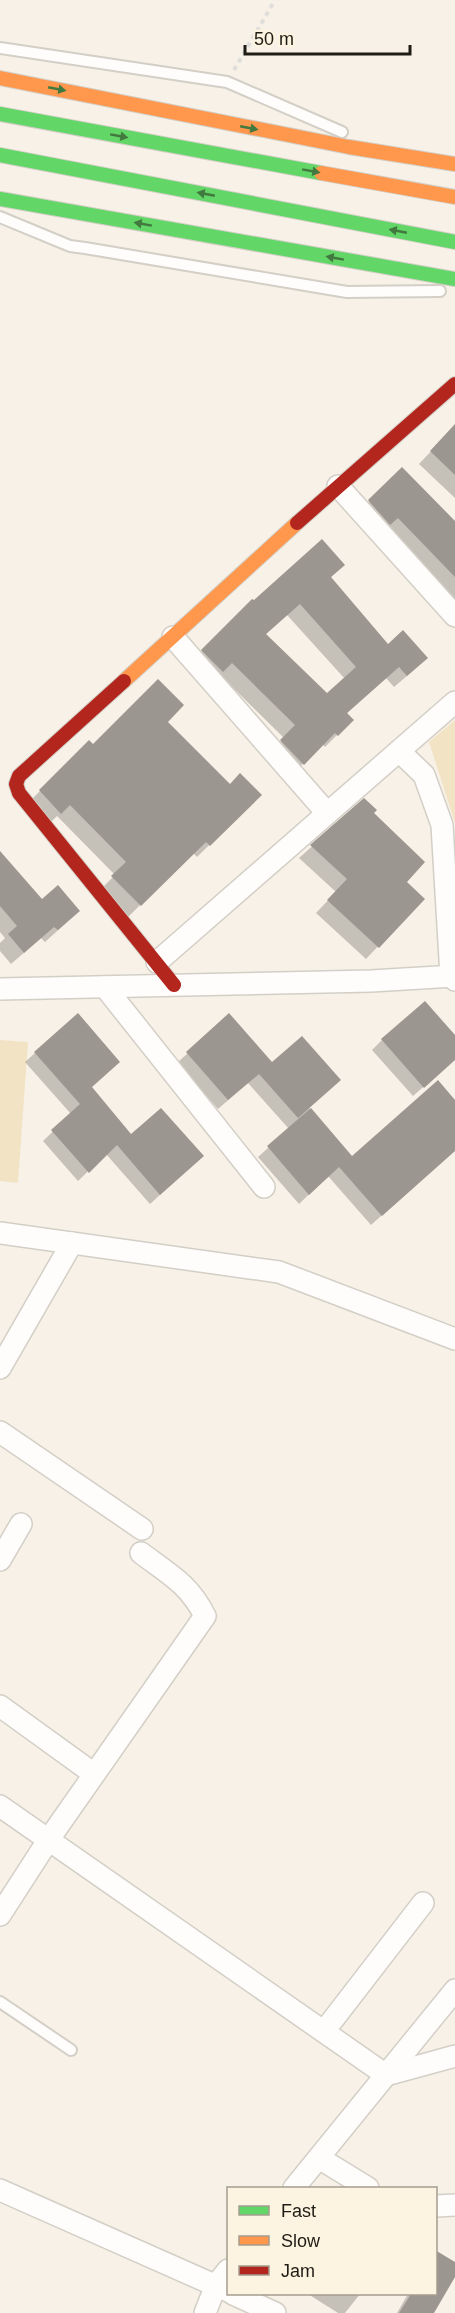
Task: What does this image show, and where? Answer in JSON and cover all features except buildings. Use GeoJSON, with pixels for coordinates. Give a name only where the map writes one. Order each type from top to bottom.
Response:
{"type":"FeatureCollection","features":[{"type":"Feature","properties":{"kind":"main road"},"geometry":{"type":"LineString","coordinates":[[0,78],[455,165]]}},
{"type":"Feature","properties":{"kind":"main road"},"geometry":{"type":"LineString","coordinates":[[0,114],[455,198]]}},
{"type":"Feature","properties":{"kind":"main road"},"geometry":{"type":"LineString","coordinates":[[0,155],[455,242]]}},
{"type":"Feature","properties":{"kind":"main road"},"geometry":{"type":"LineString","coordinates":[[0,199],[455,279]]}},
{"type":"Feature","properties":{"kind":"main road"},"geometry":{"type":"LineString","coordinates":[[174,985],[19,793],[16,784],[19,776],[338,486],[455,384]]}},
{"type":"Feature","properties":{"kind":"street"},"geometry":{"type":"LineString","coordinates":[[338,486],[455,616]]}},
{"type":"Feature","properties":{"kind":"street"},"geometry":{"type":"LineString","coordinates":[[173,637],[327,813]]}},
{"type":"Feature","properties":{"kind":"street"},"geometry":{"type":"LineString","coordinates":[[157,962],[455,702]]}},
{"type":"Feature","properties":{"kind":"street"},"geometry":{"type":"LineString","coordinates":[[0,989],[371,981],[454,977],[442,825],[424,775],[399,750]]}},
{"type":"Feature","properties":{"kind":"street"},"geometry":{"type":"LineString","coordinates":[[105,987],[264,1187]]}},
{"type":"Feature","properties":{"kind":"street"},"geometry":{"type":"LineString","coordinates":[[0,1233],[279,1272],[455,1339]]}},
{"type":"Feature","properties":{"kind":"street"},"geometry":{"type":"LineString","coordinates":[[0,1368],[72,1243]]}},
{"type":"Feature","properties":{"kind":"street"},"geometry":{"type":"LineString","coordinates":[[0,1432],[142,1529]]}},
{"type":"Feature","properties":{"kind":"street"},"geometry":{"type":"LineString","coordinates":[[0,1560],[21,1524]]}},
{"type":"Feature","properties":{"kind":"street"},"geometry":{"type":"LineString","coordinates":[[0,1915],[49,1839],[205,1616],[195,1597],[184,1585],[141,1554]]}},
{"type":"Feature","properties":{"kind":"street"},"geometry":{"type":"LineString","coordinates":[[0,1706],[94,1774]]}},
{"type":"Feature","properties":{"kind":"street"},"geometry":{"type":"LineString","coordinates":[[0,1806],[386,2074]]}},
{"type":"Feature","properties":{"kind":"street"},"geometry":{"type":"LineString","coordinates":[[325,2030],[423,1903]]}},
{"type":"Feature","properties":{"kind":"street"},"geometry":{"type":"LineString","coordinates":[[295,2187],[455,1989]]}},
{"type":"Feature","properties":{"kind":"street"},"geometry":{"type":"LineString","coordinates":[[386,2074],[455,2056]]}},
{"type":"Feature","properties":{"kind":"street"},"geometry":{"type":"LineString","coordinates":[[319,2158],[366,2187]]}},
{"type":"Feature","properties":{"kind":"street"},"geometry":{"type":"LineString","coordinates":[[0,2190],[227,2285],[205,2313]]}},
{"type":"Feature","properties":{"kind":"street"},"geometry":{"type":"LineString","coordinates":[[437,2206],[455,2205]]}},
{"type":"Feature","properties":{"kind":"street"},"geometry":{"type":"LineString","coordinates":[[244,2295],[275,2313]]}},
{"type":"Feature","properties":{"kind":"lane"},"geometry":{"type":"LineString","coordinates":[[0,48],[227,82],[391,154]]}},
{"type":"Feature","properties":{"kind":"lane"},"geometry":{"type":"LineString","coordinates":[[0,217],[70,246],[347,292],[455,290]]}},
{"type":"Feature","properties":{"kind":"lane"},"geometry":{"type":"LineString","coordinates":[[0,2002],[71,2050]]}},
{"type":"Feature","properties":{"kind":"path"},"geometry":{"type":"LineString","coordinates":[[227,82],[274,0]]}},
{"type":"Feature","properties":{"kind":"shaded area"},"geometry":{"type":"Polygon","coordinates":[[[455,720],[455,823],[429,742],[455,720]]]}},
{"type":"Feature","properties":{"kind":"shaded area"},"geometry":{"type":"Polygon","coordinates":[[[0,1040],[28,1042],[18,1183],[0,1181],[0,1040]]]}},
{"type":"Feature","properties":{"kind":"traffic: fast"},"geometry":{"type":"LineString","coordinates":[[0,114],[321,173]]}},
{"type":"Feature","properties":{"kind":"traffic: fast"},"geometry":{"type":"LineString","coordinates":[[0,155],[455,242]]}},
{"type":"Feature","properties":{"kind":"traffic: fast"},"geometry":{"type":"LineString","coordinates":[[0,199],[455,279]]}},
{"type":"Feature","properties":{"kind":"traffic: slow"},"geometry":{"type":"LineString","coordinates":[[0,78],[349,147],[455,164]]}},
{"type":"Feature","properties":{"kind":"traffic: slow"},"geometry":{"type":"LineString","coordinates":[[321,173],[455,197]]}},
{"type":"Feature","properties":{"kind":"traffic: slow"},"geometry":{"type":"LineString","coordinates":[[124,681],[297,523]]}},
{"type":"Feature","properties":{"kind":"traffic: jam"},"geometry":{"type":"LineString","coordinates":[[297,523],[455,384]]}},
{"type":"Feature","properties":{"kind":"traffic: jam"},"geometry":{"type":"LineString","coordinates":[[124,681],[19,776],[16,784],[19,793],[174,985]]}}]}
